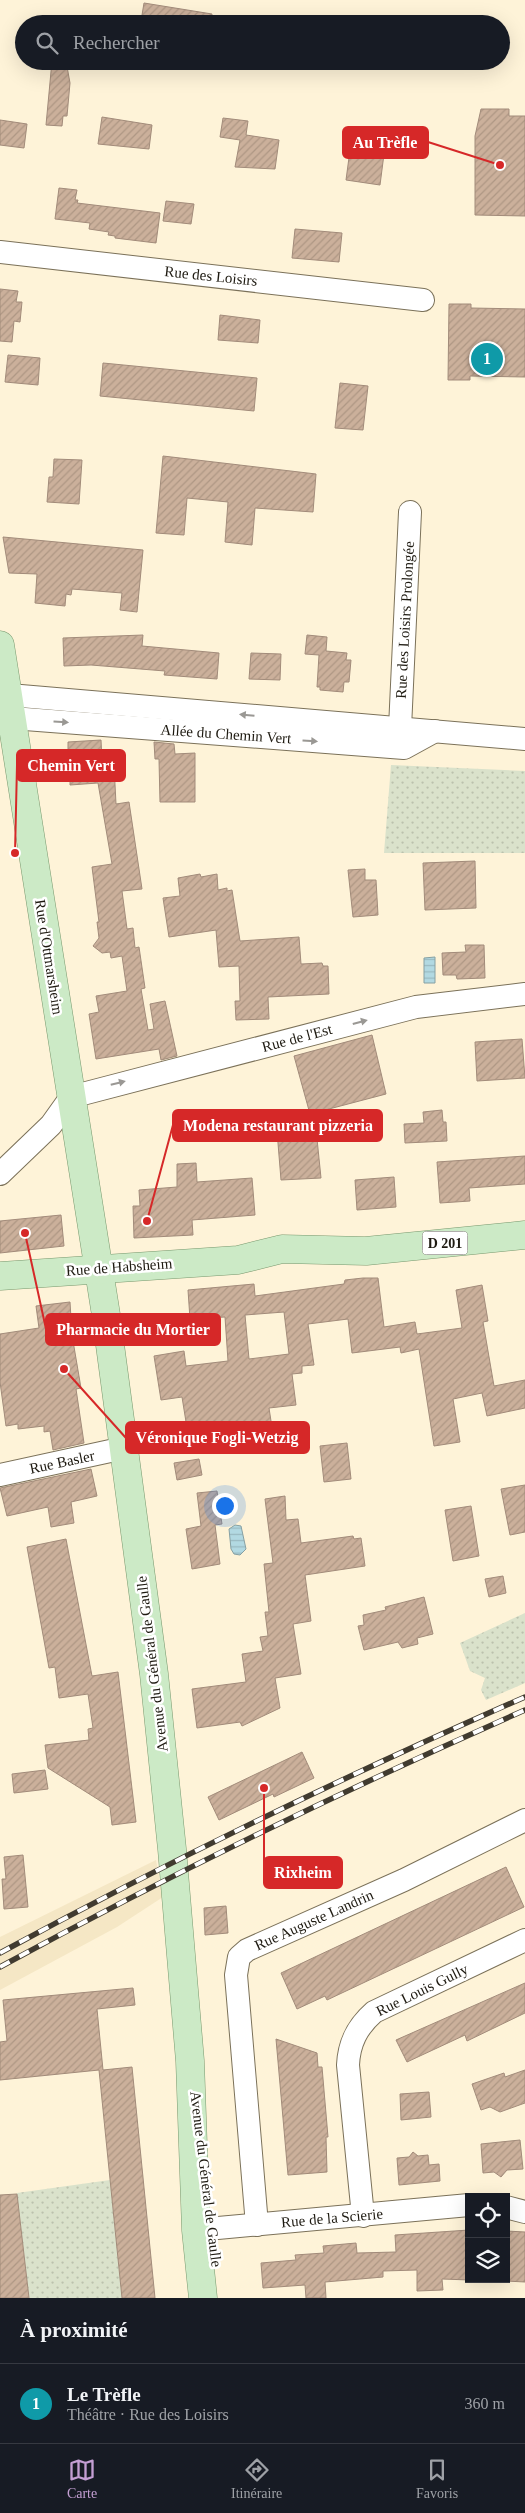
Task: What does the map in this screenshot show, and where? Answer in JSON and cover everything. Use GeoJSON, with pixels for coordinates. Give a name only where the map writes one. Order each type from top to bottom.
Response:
{"type":"FeatureCollection","features":[{"type":"Feature","properties":{"kind":"main road","name":"Rue d'Ottmarsheim"},"geometry":{"type":"LineString","coordinates":[[0,645],[99,1268]]}},
{"type":"Feature","properties":{"kind":"main road","name":"Rue de Habsheim"},"geometry":{"type":"LineString","coordinates":[[0,1276],[238,1260],[263,1267],[289,1266],[366,1251],[525,1235]]}},
{"type":"Feature","properties":{"kind":"main road","name":"Avenue du Général de Gaulle"},"geometry":{"type":"LineString","coordinates":[[99,1268],[161,1730],[205,2230],[203,2298]]}},
{"type":"Feature","properties":{"kind":"main road","name":"Avenue du Général de Gaulle"},"geometry":{"type":"LineString","coordinates":[[205,2230],[220,2298]]}},
{"type":"Feature","properties":{"kind":"street","name":"Rue des Loisirs"},"geometry":{"type":"LineString","coordinates":[[0,252],[423,300]]}},
{"type":"Feature","properties":{"kind":"street","name":"Rue des Loisirs Prolongée"},"geometry":{"type":"LineString","coordinates":[[400,728],[410,512]]}},
{"type":"Feature","properties":{"kind":"street","name":"Allée du Chemin Vert"},"geometry":{"type":"LineString","coordinates":[[11,706],[400,728],[525,739]]}},
{"type":"Feature","properties":{"kind":"street","name":"Allée du Chemin Vert"},"geometry":{"type":"LineString","coordinates":[[11,706],[404,748],[435,731]]}},
{"type":"Feature","properties":{"kind":"street","name":"Rue de l'Est"},"geometry":{"type":"LineString","coordinates":[[71,1097],[416,1007],[525,994]]}},
{"type":"Feature","properties":{"kind":"street"},"geometry":{"type":"LineString","coordinates":[[0,1174],[51,1125],[71,1097]]}},
{"type":"Feature","properties":{"kind":"street","name":"Rue Basler"},"geometry":{"type":"LineString","coordinates":[[0,1475],[124,1448]]}},
{"type":"Feature","properties":{"kind":"street","name":"Rue Auguste Landrin"},"geometry":{"type":"LineString","coordinates":[[257,2225],[236,1976],[239,1957],[247,1950],[404,1880],[525,1820]]}},
{"type":"Feature","properties":{"kind":"street","name":"Rue Louis Gully"},"geometry":{"type":"LineString","coordinates":[[363,2216],[348,2065],[349,2053],[356,2032],[374,2012],[525,1940]]}},
{"type":"Feature","properties":{"kind":"street","name":"Rue de la Scierie"},"geometry":{"type":"LineString","coordinates":[[205,2230],[465,2205]]}},
{"type":"Feature","properties":{"kind":"street"},"geometry":{"type":"LineString","coordinates":[[510,2208],[525,2212]]}},
{"type":"Feature","properties":{"kind":"shaded area"},"geometry":{"type":"Polygon","coordinates":[[[156,1860],[163,1897],[117,1927],[0,1990],[0,1937],[156,1860]]]}},
{"type":"Feature","properties":{"kind":"green space"},"geometry":{"type":"Polygon","coordinates":[[[391,765],[525,771],[525,853],[384,853],[391,765]]]}},
{"type":"Feature","properties":{"kind":"green space"},"geometry":{"type":"Polygon","coordinates":[[[525,1613],[525,1683],[486,1700],[481,1690],[485,1678],[470,1671],[460,1643],[525,1613]]]}},
{"type":"Feature","properties":{"kind":"green space"},"geometry":{"type":"Polygon","coordinates":[[[110,2180],[122,2298],[29,2298],[17,2193],[110,2180]]]}},
{"type":"Feature","properties":{"kind":"water"},"geometry":{"type":"Polygon","coordinates":[[[435,957],[435,983],[424,983],[424,958],[435,957]]]}},
{"type":"Feature","properties":{"kind":"water"},"geometry":{"type":"Polygon","coordinates":[[[235,1525],[241,1526],[246,1549],[240,1555],[234,1554],[231,1549],[229,1529],[235,1525]]]}},
{"type":"Feature","properties":{"kind":"building"},"geometry":{"type":"Polygon","coordinates":[[[144,3],[212,14],[212,15],[142,15],[144,3]]]}},
{"type":"Feature","properties":{"kind":"building"},"geometry":{"type":"Polygon","coordinates":[[[51,70],[68,70],[70,83],[67,116],[63,116],[62,126],[46,125],[51,70]]]}},
{"type":"Feature","properties":{"kind":"building"},"geometry":{"type":"Polygon","coordinates":[[[481,109],[509,109],[509,116],[525,116],[525,216],[475,215],[475,136],[481,109]]]}},
{"type":"Feature","properties":{"kind":"building"},"geometry":{"type":"Polygon","coordinates":[[[102,117],[152,125],[149,149],[98,144],[102,117]]]}},
{"type":"Feature","properties":{"kind":"building"},"geometry":{"type":"Polygon","coordinates":[[[223,118],[248,121],[246,135],[279,140],[275,169],[235,167],[240,140],[220,137],[223,118]]]}},
{"type":"Feature","properties":{"kind":"building"},"geometry":{"type":"Polygon","coordinates":[[[0,120],[27,124],[24,148],[0,145],[0,120]]]}},
{"type":"Feature","properties":{"kind":"building"},"geometry":{"type":"Polygon","coordinates":[[[350,150],[384,154],[380,185],[346,180],[350,150]]]}},
{"type":"Feature","properties":{"kind":"building"},"geometry":{"type":"Polygon","coordinates":[[[59,188],[77,190],[75,200],[78,200],[77,203],[160,213],[156,243],[115,238],[115,236],[108,235],[109,232],[89,229],[90,223],[55,219],[59,188]]]}},
{"type":"Feature","properties":{"kind":"building"},"geometry":{"type":"Polygon","coordinates":[[[166,201],[194,204],[191,224],[163,221],[166,201]]]}},
{"type":"Feature","properties":{"kind":"building"},"geometry":{"type":"Polygon","coordinates":[[[295,229],[342,233],[339,262],[292,258],[295,229]]]}},
{"type":"Feature","properties":{"kind":"building"},"geometry":{"type":"Polygon","coordinates":[[[0,289],[18,291],[16,302],[22,302],[20,322],[14,321],[12,342],[0,341],[0,289]]]}},
{"type":"Feature","properties":{"kind":"building"},"geometry":{"type":"Polygon","coordinates":[[[449,304],[471,304],[471,308],[525,309],[525,377],[470,376],[470,380],[448,380],[449,304]]]}},
{"type":"Feature","properties":{"kind":"building"},"geometry":{"type":"Polygon","coordinates":[[[220,315],[260,320],[258,343],[218,340],[220,315]]]}},
{"type":"Feature","properties":{"kind":"building"},"geometry":{"type":"Polygon","coordinates":[[[8,355],[40,358],[38,385],[5,382],[8,355]]]}},
{"type":"Feature","properties":{"kind":"building"},"geometry":{"type":"Polygon","coordinates":[[[103,363],[257,378],[254,411],[100,396],[103,363]]]}},
{"type":"Feature","properties":{"kind":"building"},"geometry":{"type":"Polygon","coordinates":[[[340,383],[368,386],[363,430],[335,428],[340,383]]]}},
{"type":"Feature","properties":{"kind":"building"},"geometry":{"type":"Polygon","coordinates":[[[163,456],[316,474],[313,512],[255,508],[252,545],[225,542],[228,502],[187,498],[184,535],[156,533],[163,456]]]}},
{"type":"Feature","properties":{"kind":"building"},"geometry":{"type":"Polygon","coordinates":[[[54,459],[82,460],[79,504],[47,502],[49,477],[53,477],[54,459]]]}},
{"type":"Feature","properties":{"kind":"building"},"geometry":{"type":"Polygon","coordinates":[[[3,537],[143,550],[137,612],[120,610],[122,593],[72,589],[71,595],[66,594],[65,606],[35,603],[37,574],[9,573],[3,537]]]}},
{"type":"Feature","properties":{"kind":"building"},"geometry":{"type":"Polygon","coordinates":[[[143,635],[142,646],[219,653],[217,679],[164,675],[165,671],[91,665],[64,666],[63,638],[143,635]]]}},
{"type":"Feature","properties":{"kind":"building"},"geometry":{"type":"Polygon","coordinates":[[[307,635],[327,637],[326,651],[347,653],[346,660],[351,660],[349,682],[344,682],[343,692],[320,690],[320,687],[317,687],[319,655],[305,654],[307,635]]]}},
{"type":"Feature","properties":{"kind":"building"},"geometry":{"type":"Polygon","coordinates":[[[251,653],[281,654],[280,680],[249,679],[251,653]]]}},
{"type":"Feature","properties":{"kind":"building"},"geometry":{"type":"Polygon","coordinates":[[[101,740],[102,761],[107,760],[107,765],[114,765],[116,804],[129,802],[142,889],[122,891],[127,929],[133,928],[135,948],[139,947],[145,988],[141,989],[148,1030],[154,1029],[150,1004],[165,1001],[177,1056],[161,1060],[159,1049],[96,1059],[89,1014],[99,1012],[96,996],[127,991],[122,956],[111,958],[110,952],[102,953],[93,946],[99,938],[97,922],[99,922],[92,867],[112,864],[98,783],[70,785],[70,771],[62,764],[68,755],[68,742],[101,740]]]}},
{"type":"Feature","properties":{"kind":"building"},"geometry":{"type":"Polygon","coordinates":[[[154,742],[174,744],[175,754],[195,753],[195,802],[160,802],[159,759],[155,759],[154,742]]]}},
{"type":"Feature","properties":{"kind":"building"},"geometry":{"type":"Polygon","coordinates":[[[475,861],[476,908],[425,910],[423,863],[475,861]]]}},
{"type":"Feature","properties":{"kind":"building"},"geometry":{"type":"Polygon","coordinates":[[[365,869],[365,880],[376,880],[378,915],[353,917],[348,870],[365,869]]]}},
{"type":"Feature","properties":{"kind":"building"},"geometry":{"type":"Polygon","coordinates":[[[200,874],[201,877],[217,874],[218,890],[227,888],[227,891],[232,890],[240,941],[299,937],[301,964],[322,963],[323,966],[328,966],[329,994],[268,997],[269,1019],[236,1020],[235,1001],[240,1001],[239,966],[219,967],[216,930],[169,937],[163,898],[180,896],[178,878],[200,874]]]}},
{"type":"Feature","properties":{"kind":"building"},"geometry":{"type":"Polygon","coordinates":[[[465,945],[484,945],[485,978],[457,979],[456,975],[443,975],[442,953],[466,952],[465,945]]]}},
{"type":"Feature","properties":{"kind":"building"},"geometry":{"type":"Polygon","coordinates":[[[372,1035],[386,1094],[310,1114],[294,1056],[372,1035]]]}},
{"type":"Feature","properties":{"kind":"building"},"geometry":{"type":"Polygon","coordinates":[[[522,1039],[525,1078],[477,1081],[475,1042],[522,1039]]]}},
{"type":"Feature","properties":{"kind":"building"},"geometry":{"type":"Polygon","coordinates":[[[442,1110],[443,1122],[446,1122],[447,1141],[405,1143],[404,1124],[424,1123],[423,1112],[442,1110]]]}},
{"type":"Feature","properties":{"kind":"building"},"geometry":{"type":"Polygon","coordinates":[[[316,1129],[321,1178],[281,1180],[277,1131],[316,1129]]]}},
{"type":"Feature","properties":{"kind":"building"},"geometry":{"type":"Polygon","coordinates":[[[525,1156],[525,1184],[469,1188],[470,1201],[440,1203],[437,1162],[525,1156]]]}},
{"type":"Feature","properties":{"kind":"building"},"geometry":{"type":"Polygon","coordinates":[[[196,1163],[197,1182],[252,1178],[255,1215],[192,1220],[193,1235],[134,1238],[133,1206],[140,1206],[139,1190],[177,1187],[177,1164],[196,1163]]]}},
{"type":"Feature","properties":{"kind":"building"},"geometry":{"type":"Polygon","coordinates":[[[394,1177],[396,1207],[357,1210],[355,1180],[394,1177]]]}},
{"type":"Feature","properties":{"kind":"building"},"geometry":{"type":"Polygon","coordinates":[[[61,1215],[64,1246],[0,1253],[0,1221],[61,1215]]]}},
{"type":"Feature","properties":{"kind":"building"},"geometry":{"type":"Polygon","coordinates":[[[378,1278],[384,1327],[415,1322],[417,1334],[462,1328],[456,1290],[482,1285],[488,1321],[483,1322],[494,1386],[525,1380],[525,1408],[487,1416],[482,1393],[453,1399],[460,1442],[434,1446],[419,1349],[401,1353],[400,1347],[352,1353],[348,1319],[308,1324],[314,1365],[302,1366],[302,1373],[292,1374],[296,1405],[269,1408],[273,1434],[268,1435],[269,1445],[191,1453],[182,1397],[161,1400],[154,1356],[184,1351],[186,1366],[228,1361],[225,1317],[190,1319],[188,1290],[254,1284],[255,1296],[344,1284],[345,1280],[378,1278]],[[284,1312],[245,1315],[249,1359],[289,1354],[284,1312]]]}},
{"type":"Feature","properties":{"kind":"building"},"geometry":{"type":"Polygon","coordinates":[[[70,1302],[72,1335],[81,1388],[76,1389],[84,1443],[53,1450],[50,1431],[44,1432],[44,1426],[18,1429],[18,1424],[6,1426],[0,1382],[0,1334],[39,1328],[36,1306],[70,1302]]]}},
{"type":"Feature","properties":{"kind":"building"},"geometry":{"type":"Polygon","coordinates":[[[347,1443],[351,1479],[324,1482],[320,1446],[347,1443]]]}},
{"type":"Feature","properties":{"kind":"building"},"geometry":{"type":"Polygon","coordinates":[[[199,1459],[202,1475],[177,1480],[174,1463],[199,1459]]]}},
{"type":"Feature","properties":{"kind":"building"},"geometry":{"type":"Polygon","coordinates":[[[91,1469],[97,1496],[71,1502],[74,1523],[51,1527],[48,1507],[7,1516],[0,1488],[91,1469]]]}},
{"type":"Feature","properties":{"kind":"building"},"geometry":{"type":"Polygon","coordinates":[[[525,1485],[525,1532],[510,1535],[501,1489],[525,1485]]]}},
{"type":"Feature","properties":{"kind":"building"},"geometry":{"type":"Polygon","coordinates":[[[217,1491],[222,1524],[215,1525],[220,1564],[192,1569],[186,1529],[201,1526],[197,1493],[217,1491]]]}},
{"type":"Feature","properties":{"kind":"building"},"geometry":{"type":"Polygon","coordinates":[[[285,1496],[286,1520],[298,1519],[301,1543],[353,1536],[354,1539],[361,1538],[365,1566],[305,1575],[311,1621],[293,1624],[301,1674],[275,1678],[280,1708],[242,1726],[240,1722],[197,1728],[192,1689],[246,1682],[242,1654],[263,1651],[260,1637],[268,1636],[265,1612],[269,1612],[264,1564],[273,1563],[265,1499],[285,1496]]]}},
{"type":"Feature","properties":{"kind":"building"},"geometry":{"type":"Polygon","coordinates":[[[471,1506],[479,1556],[453,1561],[445,1510],[471,1506]]]}},
{"type":"Feature","properties":{"kind":"building"},"geometry":{"type":"Polygon","coordinates":[[[66,1539],[92,1676],[118,1672],[136,1822],[112,1825],[110,1807],[48,1768],[45,1745],[89,1740],[88,1729],[93,1728],[88,1694],[59,1698],[55,1667],[49,1668],[27,1547],[66,1539]]]}},
{"type":"Feature","properties":{"kind":"building"},"geometry":{"type":"Polygon","coordinates":[[[503,1576],[506,1593],[489,1597],[485,1579],[503,1576]]]}},
{"type":"Feature","properties":{"kind":"building"},"geometry":{"type":"Polygon","coordinates":[[[424,1597],[433,1634],[417,1638],[418,1644],[402,1648],[398,1642],[364,1650],[358,1626],[364,1625],[363,1615],[386,1610],[385,1607],[424,1597]]]}},
{"type":"Feature","properties":{"kind":"building"},"geometry":{"type":"Polygon","coordinates":[[[302,1752],[314,1778],[274,1797],[273,1794],[219,1820],[208,1797],[302,1752]]]}},
{"type":"Feature","properties":{"kind":"building"},"geometry":{"type":"Polygon","coordinates":[[[45,1770],[48,1789],[14,1793],[12,1774],[45,1770]]]}},
{"type":"Feature","properties":{"kind":"building"},"geometry":{"type":"Polygon","coordinates":[[[23,1855],[28,1907],[4,1909],[2,1879],[6,1879],[4,1857],[23,1855]]]}},
{"type":"Feature","properties":{"kind":"building"},"geometry":{"type":"Polygon","coordinates":[[[506,1867],[524,1907],[327,2000],[325,1996],[297,2009],[281,1973],[506,1867]]]}},
{"type":"Feature","properties":{"kind":"building"},"geometry":{"type":"Polygon","coordinates":[[[226,1906],[228,1933],[205,1935],[204,1908],[226,1906]]]}},
{"type":"Feature","properties":{"kind":"building"},"geometry":{"type":"Polygon","coordinates":[[[525,1983],[525,2013],[467,2041],[465,2035],[407,2062],[396,2040],[525,1983]]]}},
{"type":"Feature","properties":{"kind":"building"},"geometry":{"type":"Polygon","coordinates":[[[133,1988],[135,2005],[97,2009],[103,2070],[132,2067],[155,2298],[122,2298],[99,2070],[0,2080],[0,2042],[7,2041],[3,2000],[133,1988]]]}},
{"type":"Feature","properties":{"kind":"building"},"geometry":{"type":"Polygon","coordinates":[[[276,2039],[317,2053],[318,2067],[322,2067],[328,2137],[326,2137],[327,2172],[288,2175],[276,2039]]]}},
{"type":"Feature","properties":{"kind":"building"},"geometry":{"type":"Polygon","coordinates":[[[525,2070],[525,2103],[500,2112],[490,2107],[481,2110],[472,2084],[504,2073],[505,2077],[525,2070]]]}},
{"type":"Feature","properties":{"kind":"building"},"geometry":{"type":"Polygon","coordinates":[[[429,2092],[431,2117],[401,2120],[400,2094],[429,2092]]]}},
{"type":"Feature","properties":{"kind":"building"},"geometry":{"type":"Polygon","coordinates":[[[520,2140],[523,2169],[507,2170],[501,2177],[494,2172],[483,2173],[481,2144],[520,2140]]]}},
{"type":"Feature","properties":{"kind":"building"},"geometry":{"type":"Polygon","coordinates":[[[413,2152],[418,2156],[428,2155],[429,2165],[439,2164],[440,2181],[399,2185],[397,2158],[409,2157],[413,2152]]]}},
{"type":"Feature","properties":{"kind":"building"},"geometry":{"type":"Polygon","coordinates":[[[17,2194],[29,2298],[0,2298],[0,2195],[17,2194]]]}},
{"type":"Feature","properties":{"kind":"building"},"geometry":{"type":"Polygon","coordinates":[[[465,2230],[465,2280],[442,2279],[443,2290],[417,2291],[417,2270],[383,2271],[383,2277],[325,2282],[326,2298],[306,2298],[305,2285],[263,2288],[261,2263],[296,2260],[295,2255],[324,2253],[323,2246],[356,2243],[357,2253],[396,2252],[395,2235],[465,2230]]]}},
{"type":"Feature","properties":{"kind":"building"},"geometry":{"type":"Polygon","coordinates":[[[510,2231],[525,2232],[525,2282],[510,2281],[510,2231]]]}},
{"type":"Feature","properties":{"kind":"railway"},"geometry":{"type":"LineString","coordinates":[[0,1953],[64,1918],[260,1819],[525,1697]]}},
{"type":"Feature","properties":{"kind":"railway"},"geometry":{"type":"LineString","coordinates":[[0,1967],[64,1932],[260,1833],[392,1770],[525,1710]]}},
{"type":"Feature","properties":{"kind":"place","name":"Au Trèfle"},"geometry":{"type":"Point","coordinates":[500,165]}},
{"type":"Feature","properties":{"kind":"place","name":"Le Trèfle"},"geometry":{"type":"Point","coordinates":[487,359]}},
{"type":"Feature","properties":{"kind":"place","name":"Chemin Vert"},"geometry":{"type":"Point","coordinates":[15,853]}},
{"type":"Feature","properties":{"kind":"place","name":"Modena restaurant pizzeria"},"geometry":{"type":"Point","coordinates":[147,1221]}},
{"type":"Feature","properties":{"kind":"place","name":"Pharmacie du Mortier"},"geometry":{"type":"Point","coordinates":[25,1233]}},
{"type":"Feature","properties":{"kind":"place","name":"Véronique Fogli-Wetzig"},"geometry":{"type":"Point","coordinates":[64,1369]}},
{"type":"Feature","properties":{"kind":"place","name":"Rixheim"},"geometry":{"type":"Point","coordinates":[264,1788]}}]}
